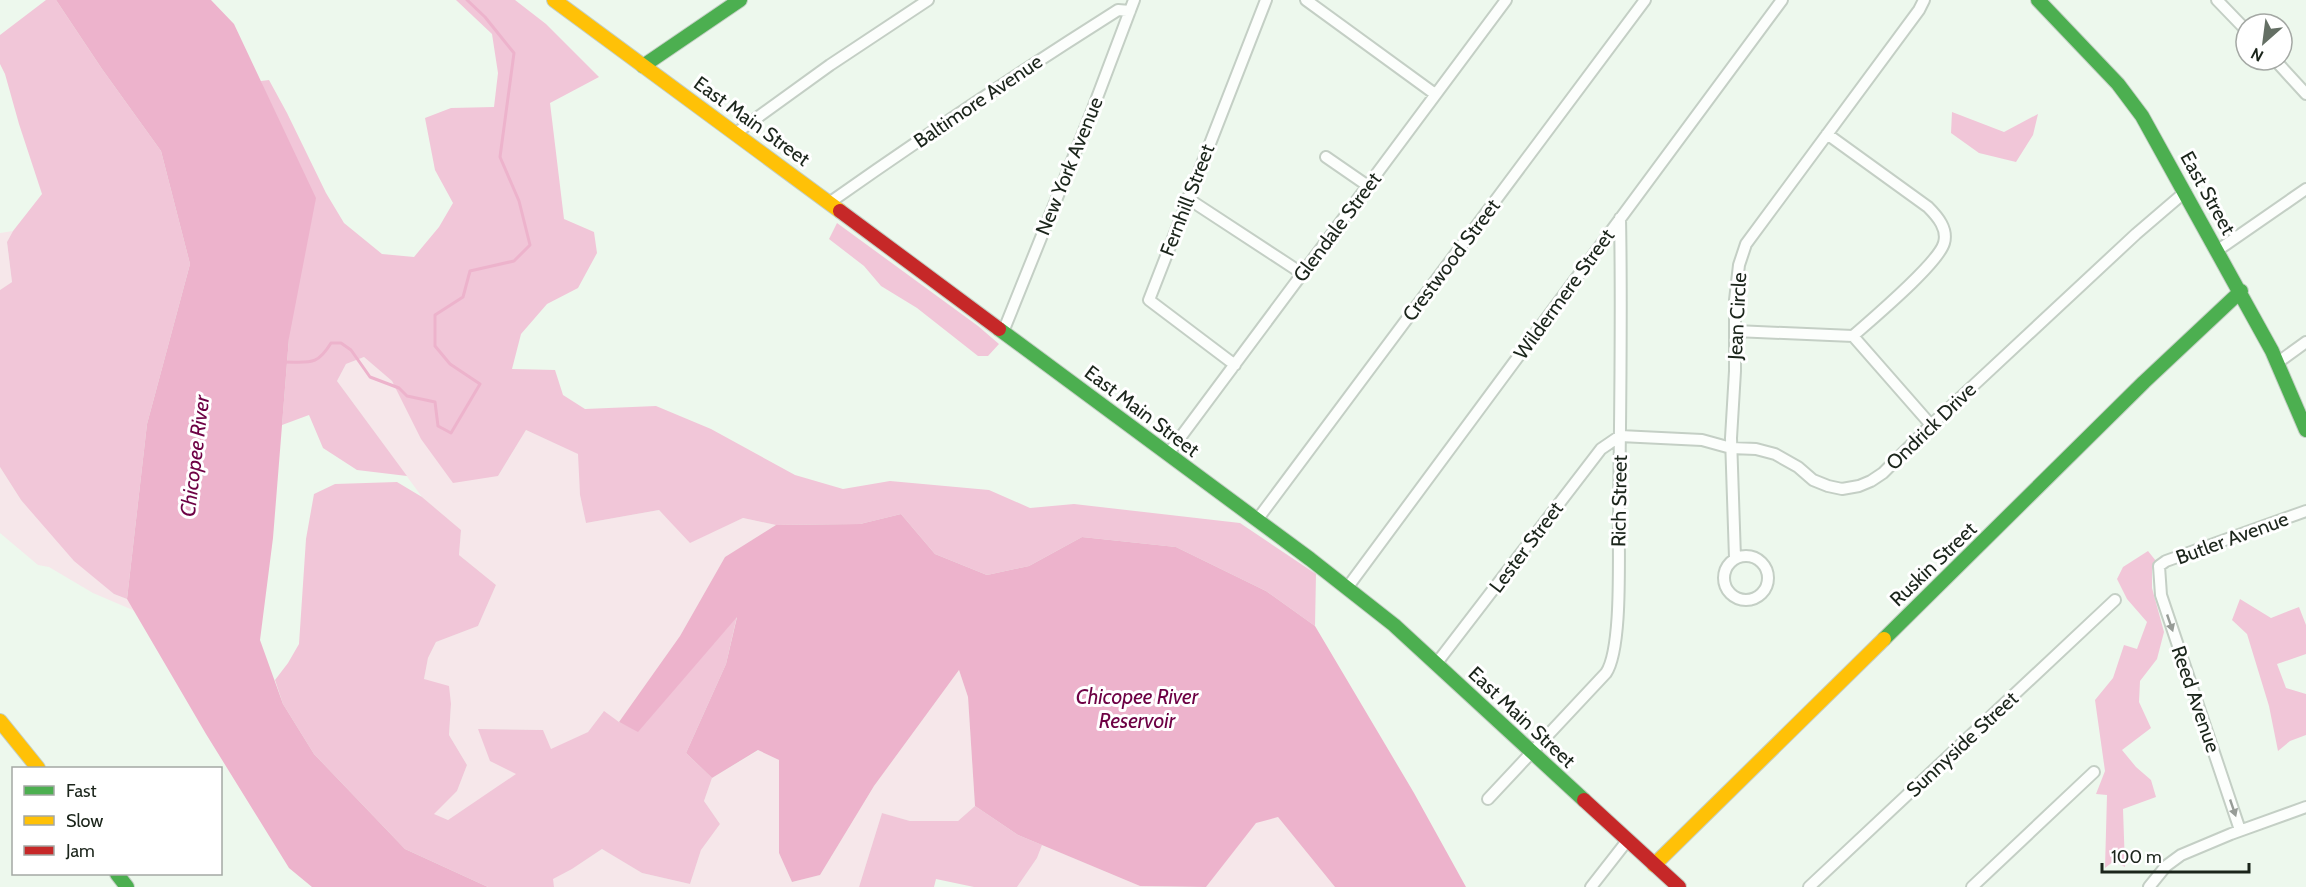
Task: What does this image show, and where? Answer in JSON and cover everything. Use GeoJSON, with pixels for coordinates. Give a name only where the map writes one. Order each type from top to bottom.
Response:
{"type":"FeatureCollection","features":[{"type":"Feature","properties":{"kind":"main road","name":"East Main Street"},"geometry":{"type":"LineString","coordinates":[[554,0],[1257,520],[1394,625],[1679,887]]}},
{"type":"Feature","properties":{"kind":"main road"},"geometry":{"type":"LineString","coordinates":[[644,66],[740,0]]}},
{"type":"Feature","properties":{"kind":"main road","name":"East Street"},"geometry":{"type":"LineString","coordinates":[[2038,0],[2118,84],[2142,116],[2241,291],[2277,363],[2306,429]]}},
{"type":"Feature","properties":{"kind":"main road","name":"Ruskin Street"},"geometry":{"type":"LineString","coordinates":[[1654,865],[2144,382],[2241,291]]}},
{"type":"Feature","properties":{"kind":"main road"},"geometry":{"type":"LineString","coordinates":[[0,721],[37,767]]}},
{"type":"Feature","properties":{"kind":"street"},"geometry":{"type":"LineString","coordinates":[[736,133],[830,65],[928,0]]}},
{"type":"Feature","properties":{"kind":"street","name":"New York Avenue"},"geometry":{"type":"LineString","coordinates":[[1003,332],[1134,0]]}},
{"type":"Feature","properties":{"kind":"street","name":"Fernhill Street"},"geometry":{"type":"LineString","coordinates":[[1235,365],[1149,300],[1266,0]]}},
{"type":"Feature","properties":{"kind":"street"},"geometry":{"type":"LineString","coordinates":[[1306,0],[1436,94]]}},
{"type":"Feature","properties":{"kind":"street","name":"Crestwood Street"},"geometry":{"type":"LineString","coordinates":[[1257,520],[1645,0]]}},
{"type":"Feature","properties":{"kind":"street","name":"Wildermere Street"},"geometry":{"type":"LineString","coordinates":[[1347,588],[1782,0]]}},
{"type":"Feature","properties":{"kind":"street","name":"Jean Circle"},"geometry":{"type":"LineString","coordinates":[[1735,558],[1752,557],[1762,562],[1766,568],[1767,585],[1755,598],[1745,600],[1736,598],[1726,588],[1724,573],[1735,558],[1731,448],[1735,300],[1739,265],[1746,244],[1919,10],[1924,0]]}},
{"type":"Feature","properties":{"kind":"street"},"geometry":{"type":"LineString","coordinates":[[2217,0],[2234,18]]}},
{"type":"Feature","properties":{"kind":"street","name":"Glendale Street"},"geometry":{"type":"LineString","coordinates":[[1168,454],[1436,94],[1501,2]]}},
{"type":"Feature","properties":{"kind":"street","name":"Baltimore Avenue"},"geometry":{"type":"LineString","coordinates":[[830,203],[934,129],[1058,48],[1118,10],[1130,11]]}},
{"type":"Feature","properties":{"kind":"street"},"geometry":{"type":"LineString","coordinates":[[2286,72],[2306,94]]}},
{"type":"Feature","properties":{"kind":"street"},"geometry":{"type":"LineString","coordinates":[[1735,331],[1853,336],[1928,267],[1945,242],[1944,229],[1938,217],[1928,207],[1827,134]]}},
{"type":"Feature","properties":{"kind":"street"},"geometry":{"type":"LineString","coordinates":[[1326,157],[1368,186]]}},
{"type":"Feature","properties":{"kind":"street"},"geometry":{"type":"LineString","coordinates":[[2218,250],[2306,189]]}},
{"type":"Feature","properties":{"kind":"street","name":"Ondrick Drive"},"geometry":{"type":"LineString","coordinates":[[1620,436],[1702,440],[1731,448],[1768,451],[1794,464],[1820,484],[1842,489],[1859,486],[1883,473],[1931,425],[2136,234],[2185,192]]}},
{"type":"Feature","properties":{"kind":"street"},"geometry":{"type":"LineString","coordinates":[[1187,198],[1302,274]]}},
{"type":"Feature","properties":{"kind":"street","name":"Rich Street"},"geometry":{"type":"LineString","coordinates":[[1488,799],[1606,673],[1613,659],[1617,603],[1622,333],[1620,218]]}},
{"type":"Feature","properties":{"kind":"street"},"geometry":{"type":"LineString","coordinates":[[1853,336],[1931,425]]}},
{"type":"Feature","properties":{"kind":"street"},"geometry":{"type":"LineString","coordinates":[[2277,363],[2306,342]]}},
{"type":"Feature","properties":{"kind":"street","name":"Lester Street"},"geometry":{"type":"LineString","coordinates":[[1436,664],[1595,456],[1620,436]]}},
{"type":"Feature","properties":{"kind":"street","name":"Butler Avenue"},"geometry":{"type":"LineString","coordinates":[[2159,566],[2166,561],[2306,511]]}},
{"type":"Feature","properties":{"kind":"street","name":"Reed Avenue"},"geometry":{"type":"LineString","coordinates":[[2159,566],[2161,595],[2240,830]]}},
{"type":"Feature","properties":{"kind":"street","name":"Sunnyside Street"},"geometry":{"type":"LineString","coordinates":[[1809,887],[2115,600]]}},
{"type":"Feature","properties":{"kind":"street"},"geometry":{"type":"LineString","coordinates":[[1972,887],[2094,772]]}},
{"type":"Feature","properties":{"kind":"street"},"geometry":{"type":"LineString","coordinates":[[2149,887],[2166,866],[2181,855],[2240,830],[2306,807]]}},
{"type":"Feature","properties":{"kind":"street"},"geometry":{"type":"LineString","coordinates":[[1591,887],[1627,841]]}},
{"type":"Feature","properties":{"kind":"shaded area"},"geometry":{"type":"Polygon","coordinates":[[[46,0],[56,0],[161,151],[190,264],[147,424],[127,599],[114,594],[74,561],[21,500],[0,467],[0,290],[12,282],[7,242],[42,194],[0,64],[0,35],[46,0]]]}},
{"type":"Feature","properties":{"kind":"shaded area"},"geometry":{"type":"Polygon","coordinates":[[[456,0],[515,0],[546,24],[599,77],[550,103],[564,219],[594,232],[597,253],[578,288],[547,304],[521,334],[512,369],[555,370],[563,395],[585,409],[656,406],[711,429],[795,475],[843,489],[890,481],[989,490],[1030,508],[1074,504],[1240,523],[1316,574],[1315,626],[1266,591],[1176,547],[1082,537],[1029,566],[987,575],[935,554],[901,514],[860,524],[776,525],[743,518],[690,543],[659,510],[586,523],[580,495],[578,454],[526,430],[498,476],[453,483],[421,439],[392,381],[364,357],[346,364],[337,381],[407,476],[357,470],[323,448],[309,415],[282,425],[289,338],[261,81],[269,80],[326,193],[344,223],[382,254],[414,257],[439,227],[453,203],[435,170],[425,118],[451,108],[494,107],[498,73],[492,34],[456,0]]]}},
{"type":"Feature","properties":{"kind":"shaded area"},"geometry":{"type":"Polygon","coordinates":[[[1952,112],[2004,132],[2038,114],[2033,135],[2016,162],[1979,153],[1951,133],[1952,112]]]}},
{"type":"Feature","properties":{"kind":"shaded area"},"geometry":{"type":"Polygon","coordinates":[[[837,223],[978,326],[999,344],[988,356],[978,356],[917,308],[881,286],[864,266],[829,239],[837,223]]]}},
{"type":"Feature","properties":{"kind":"shaded area"},"geometry":{"type":"Polygon","coordinates":[[[13,231],[7,242],[12,282],[0,290],[0,233],[13,231]]]}},
{"type":"Feature","properties":{"kind":"shaded area"},"geometry":{"type":"Polygon","coordinates":[[[364,357],[392,381],[407,409],[498,476],[526,430],[579,454],[580,495],[586,523],[659,510],[691,542],[743,518],[776,525],[725,557],[680,636],[619,722],[603,712],[588,732],[551,750],[543,730],[478,729],[517,774],[448,820],[433,814],[457,791],[467,765],[449,735],[451,704],[424,679],[428,658],[436,642],[478,626],[496,585],[459,555],[461,530],[422,497],[337,381],[346,364],[364,357]]]}},
{"type":"Feature","properties":{"kind":"shaded area"},"geometry":{"type":"Polygon","coordinates":[[[0,467],[21,500],[114,594],[127,599],[135,611],[93,593],[49,567],[38,565],[0,533],[0,467]]]}},
{"type":"Feature","properties":{"kind":"shaded area"},"geometry":{"type":"Polygon","coordinates":[[[397,482],[422,497],[461,530],[459,555],[496,585],[478,626],[436,642],[428,658],[424,679],[449,686],[451,704],[449,735],[467,765],[457,791],[434,814],[448,820],[516,774],[490,761],[478,729],[543,730],[551,749],[588,732],[604,711],[619,722],[638,731],[737,616],[726,664],[686,753],[712,778],[704,801],[720,824],[701,850],[690,884],[642,873],[602,849],[553,879],[554,887],[488,887],[405,849],[314,754],[283,704],[275,680],[299,644],[306,539],[314,494],[335,484],[397,482]]]}},
{"type":"Feature","properties":{"kind":"shaded area"},"geometry":{"type":"Polygon","coordinates":[[[2148,551],[2156,561],[2152,570],[2152,588],[2164,632],[2157,659],[2140,681],[2139,702],[2151,728],[2122,750],[2151,780],[2156,797],[2123,809],[2125,867],[2114,861],[2105,868],[2107,795],[2096,794],[2105,771],[2095,700],[2113,678],[2124,645],[2137,649],[2147,622],[2127,599],[2117,579],[2123,567],[2148,551]]]}},
{"type":"Feature","properties":{"kind":"shaded area"},"geometry":{"type":"Polygon","coordinates":[[[2240,599],[2271,618],[2299,607],[2306,625],[2306,654],[2277,664],[2286,688],[2306,694],[2306,735],[2290,741],[2278,751],[2269,706],[2247,634],[2232,620],[2240,599]]]}},
{"type":"Feature","properties":{"kind":"shaded area"},"geometry":{"type":"Polygon","coordinates":[[[959,670],[968,697],[975,806],[958,821],[910,821],[882,813],[859,887],[554,887],[552,879],[602,849],[642,873],[690,884],[701,850],[720,824],[704,801],[712,778],[759,750],[779,760],[779,853],[792,882],[820,875],[874,786],[959,670]]]}},
{"type":"Feature","properties":{"kind":"shaded area"},"geometry":{"type":"Polygon","coordinates":[[[975,806],[1018,835],[1042,845],[1037,858],[1017,887],[974,887],[936,879],[934,887],[859,887],[882,813],[910,821],[958,821],[975,806]]]}},
{"type":"Feature","properties":{"kind":"shaded area"},"geometry":{"type":"Polygon","coordinates":[[[1278,817],[1335,887],[1206,887],[1256,822],[1278,817]]]}},
{"type":"Feature","properties":{"kind":"shaded area"},"geometry":{"type":"Polygon","coordinates":[[[1042,845],[1140,886],[1171,887],[1017,887],[1037,858],[1042,845]]]}},
{"type":"Feature","properties":{"kind":"water","name":"Chicopee River"},"geometry":{"type":"Polygon","coordinates":[[[56,0],[211,0],[234,24],[316,198],[289,338],[273,538],[260,640],[283,704],[314,754],[405,849],[488,887],[312,887],[289,868],[206,734],[127,599],[147,424],[190,264],[161,151],[56,0]]]}},
{"type":"Feature","properties":{"kind":"water","name":"Chicopee River Reservoir"},"geometry":{"type":"Polygon","coordinates":[[[901,514],[935,554],[987,575],[1029,566],[1082,537],[1176,547],[1266,591],[1315,626],[1414,793],[1466,887],[1335,887],[1278,817],[1256,823],[1206,887],[1140,886],[1018,835],[975,806],[968,697],[959,670],[874,786],[820,875],[792,882],[779,853],[779,760],[758,750],[712,778],[686,753],[726,664],[737,617],[638,732],[619,722],[680,636],[725,557],[776,525],[860,524],[901,514]]]}},
{"type":"Feature","properties":{"kind":"waterway"},"geometry":{"type":"LineString","coordinates":[[285,362],[312,361],[321,356],[331,343],[341,343],[351,350],[370,377],[399,388],[407,396],[435,402],[438,426],[451,433],[480,384],[450,364],[435,346],[435,315],[463,297],[470,271],[514,261],[530,245],[519,201],[500,157],[514,53],[485,17],[467,0]]}},
{"type":"Feature","properties":{"kind":"traffic: fast"},"geometry":{"type":"LineString","coordinates":[[643,66],[740,0]]}},
{"type":"Feature","properties":{"kind":"traffic: fast"},"geometry":{"type":"LineString","coordinates":[[2038,0],[2118,84],[2142,116],[2272,351],[2306,430]]}},
{"type":"Feature","properties":{"kind":"traffic: fast"},"geometry":{"type":"LineString","coordinates":[[1884,639],[2144,382],[2241,291]]}},
{"type":"Feature","properties":{"kind":"traffic: fast"},"geometry":{"type":"LineString","coordinates":[[999,329],[1310,559],[1394,625],[1584,800]]}},
{"type":"Feature","properties":{"kind":"traffic: fast"},"geometry":{"type":"LineString","coordinates":[[118,875],[127,887]]}},
{"type":"Feature","properties":{"kind":"traffic: slow"},"geometry":{"type":"LineString","coordinates":[[554,0],[840,211]]}},
{"type":"Feature","properties":{"kind":"traffic: slow"},"geometry":{"type":"LineString","coordinates":[[1654,865],[1884,639]]}},
{"type":"Feature","properties":{"kind":"traffic: slow"},"geometry":{"type":"LineString","coordinates":[[0,721],[37,767]]}},
{"type":"Feature","properties":{"kind":"traffic: jam"},"geometry":{"type":"LineString","coordinates":[[840,211],[999,329]]}},
{"type":"Feature","properties":{"kind":"traffic: jam"},"geometry":{"type":"LineString","coordinates":[[1584,800],[1679,887]]}}]}
